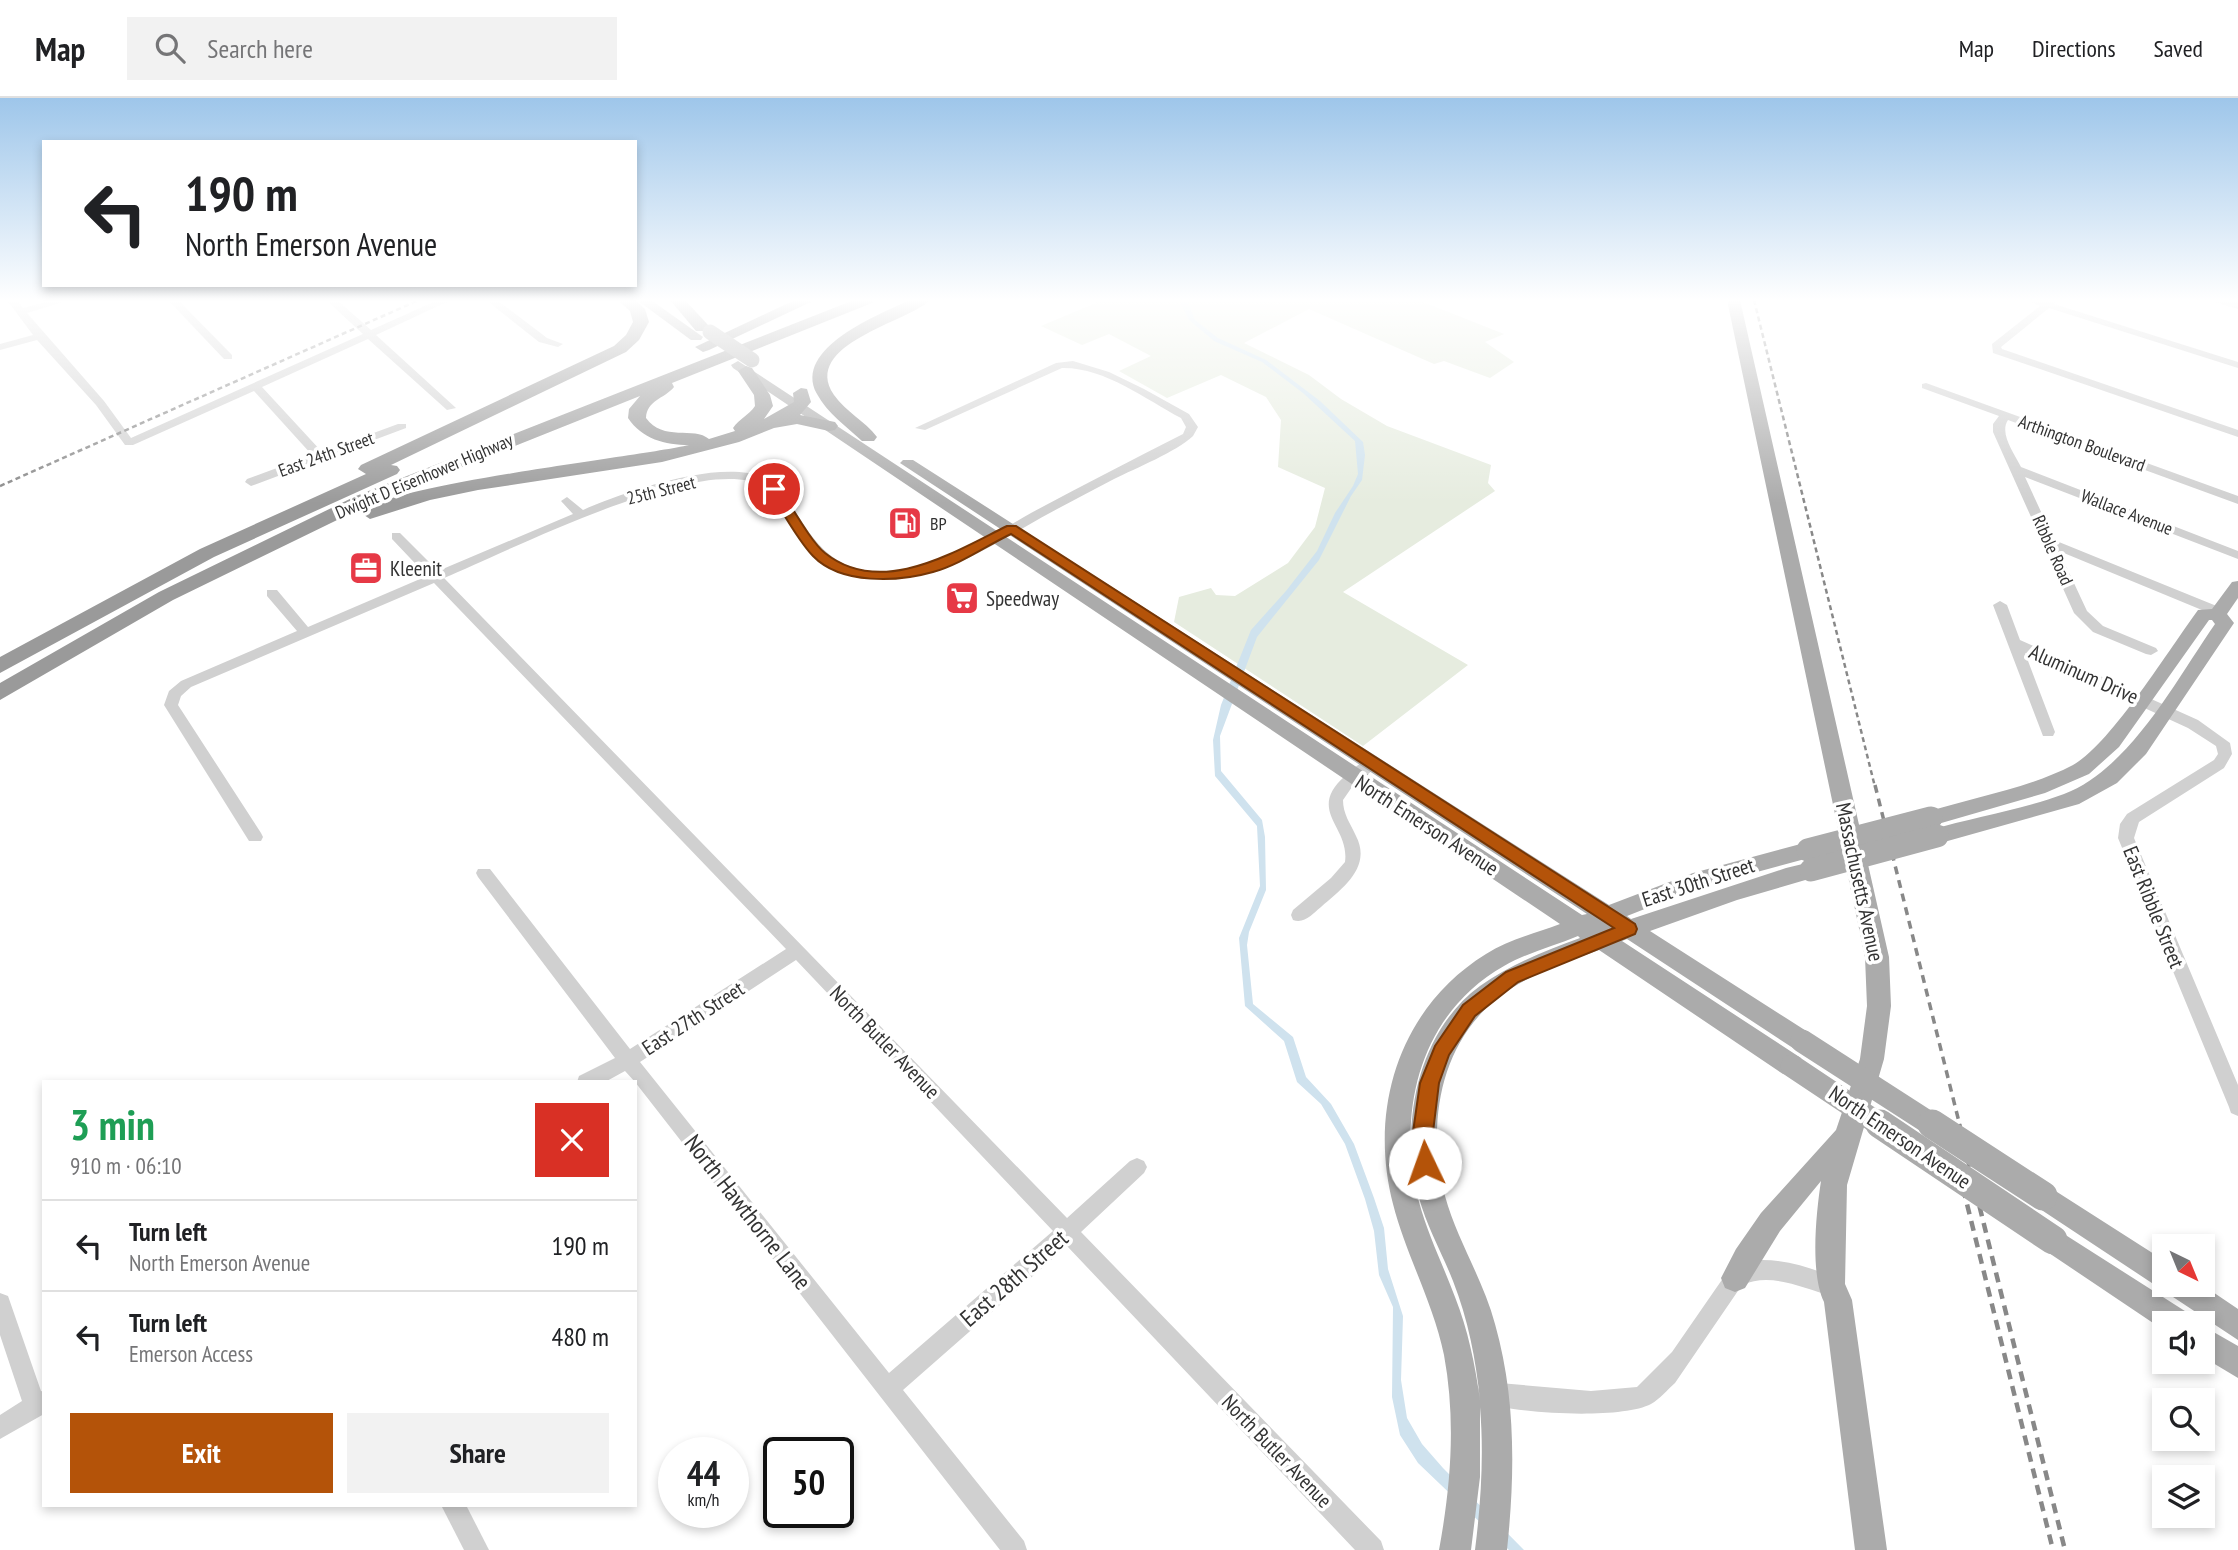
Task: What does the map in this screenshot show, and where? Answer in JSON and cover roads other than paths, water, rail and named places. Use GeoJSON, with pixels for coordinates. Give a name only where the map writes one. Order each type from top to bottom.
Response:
{"type":"FeatureCollection","features":[{"type":"Feature","properties":{"kind":"highway"},"geometry":{"type":"LineString","coordinates":[[133,592],[277,511],[580,368]]}},
{"type":"Feature","properties":{"kind":"highway","name":"Dwight D Eisenhower Highway"},"geometry":{"type":"LineString","coordinates":[[0,666],[133,592],[252,531],[332,495],[654,368]]}},
{"type":"Feature","properties":{"kind":"highway","name":"Dwight D Eisenhower Highway"},"geometry":{"type":"LineString","coordinates":[[0,696],[166,596],[363,500],[682,368]]}},
{"type":"Feature","properties":{"kind":"highway"},"geometry":{"type":"LineString","coordinates":[[705,368],[658,391],[640,406],[637,413],[639,424],[654,436],[683,441],[715,438],[742,428],[759,416],[764,406],[762,395],[747,368]]}},
{"type":"Feature","properties":{"kind":"highway"},"geometry":{"type":"LineString","coordinates":[[823,368],[820,380],[824,391],[868,437]]}},
{"type":"Feature","properties":{"kind":"highway"},"geometry":{"type":"LineString","coordinates":[[762,426],[800,400]]}},
{"type":"Feature","properties":{"kind":"highway"},"geometry":{"type":"LineString","coordinates":[[0,696],[230,576],[379,510],[471,486],[673,457],[715,445],[762,426],[797,419],[829,426]]}},
{"type":"Feature","properties":{"kind":"main road","name":"North Emerson Avenue"},"geometry":{"type":"LineString","coordinates":[[749,368],[800,400],[868,437],[1210,681],[2160,1311]]}},
{"type":"Feature","properties":{"kind":"main road","name":"Massachusetts Avenue"},"geometry":{"type":"LineString","coordinates":[[1748,368],[1877,957],[1879,1006],[1875,1044],[1837,1169],[1833,1193],[1831,1286],[1838,1300],[1871,1550]]}},
{"type":"Feature","properties":{"kind":"main road","name":"North Emerson Avenue"},"geometry":{"type":"LineString","coordinates":[[800,400],[829,426],[1217,662],[2152,1268]]}},
{"type":"Feature","properties":{"kind":"main road","name":"East 30th Street"},"geometry":{"type":"LineString","coordinates":[[1455,1550],[1466,1467],[1464,1391],[1449,1316],[1416,1231],[1401,1179],[1396,1128],[1403,1080],[1423,1030],[1438,1008],[1459,985],[1496,959],[1704,878],[1810,860],[1934,827],[2040,809],[2087,792],[2126,764],[2153,705],[2225,623],[2218,613],[2238,586]]}},
{"type":"Feature","properties":{"kind":"main road","name":"East 30th Street"},"geometry":{"type":"LineString","coordinates":[[1491,1550],[1497,1497],[1495,1394],[1488,1352],[1475,1303],[1438,1214],[1430,1187],[1423,1144],[1428,1090],[1435,1066],[1450,1037],[1482,998],[1512,977],[1661,916],[1810,860]]}},
{"type":"Feature","properties":{"kind":"main road"},"geometry":{"type":"LineString","coordinates":[[1661,916],[1659,932],[1670,956]]}},
{"type":"Feature","properties":{"kind":"main road"},"geometry":{"type":"LineString","coordinates":[[1735,1278],[1744,1259],[1794,1192],[1849,1136]]}},
{"type":"Feature","properties":{"kind":"main road"},"geometry":{"type":"LineString","coordinates":[[2195,1297],[2238,1326]]}},
{"type":"Feature","properties":{"kind":"main road"},"geometry":{"type":"LineString","coordinates":[[2215,1348],[2238,1363]]}},
{"type":"Feature","properties":{"kind":"street"},"geometry":{"type":"LineString","coordinates":[[68,368],[100,403],[129,443],[295,368]]}},
{"type":"Feature","properties":{"kind":"street"},"geometry":{"type":"LineString","coordinates":[[407,368],[451,408]]}},
{"type":"Feature","properties":{"kind":"street"},"geometry":{"type":"LineString","coordinates":[[921,428],[1054,368]]}},
{"type":"Feature","properties":{"kind":"street"},"geometry":{"type":"LineString","coordinates":[[1003,533],[1187,436],[1192,427],[1185,416],[1091,368]]}},
{"type":"Feature","properties":{"kind":"street"},"geometry":{"type":"LineString","coordinates":[[2046,368],[2238,434]]}},
{"type":"Feature","properties":{"kind":"street"},"geometry":{"type":"LineString","coordinates":[[254,386],[320,457]]}},
{"type":"Feature","properties":{"kind":"street","name":"Arthington Boulevard"},"geometry":{"type":"LineString","coordinates":[[1926,386],[2238,500]]}},
{"type":"Feature","properties":{"kind":"street","name":"Ribble Road"},"geometry":{"type":"LineString","coordinates":[[2006,415],[1998,428],[2087,620],[2103,631],[2151,651]]}},
{"type":"Feature","properties":{"kind":"street","name":"East 24th Street"},"geometry":{"type":"LineString","coordinates":[[251,482],[402,426]]}},
{"type":"Feature","properties":{"kind":"street","name":"Wallace Avenue"},"geometry":{"type":"LineString","coordinates":[[2017,469],[2238,555]]}},
{"type":"Feature","properties":{"kind":"street","name":"25th Street"},"geometry":{"type":"LineString","coordinates":[[255,837],[171,706],[170,701],[175,692],[186,684],[581,515],[657,489],[721,476],[743,476],[769,485],[816,551],[835,565],[854,572],[881,575],[920,572],[951,561],[1003,533]]}},
{"type":"Feature","properties":{"kind":"street"},"geometry":{"type":"LineString","coordinates":[[568,501],[581,515]]}},
{"type":"Feature","properties":{"kind":"street","name":"North Butler Avenue"},"geometry":{"type":"LineString","coordinates":[[396,536],[1372,1550]]}},
{"type":"Feature","properties":{"kind":"street"},"geometry":{"type":"LineString","coordinates":[[2049,542],[2218,613]]}},
{"type":"Feature","properties":{"kind":"street"},"geometry":{"type":"LineString","coordinates":[[272,593],[306,633]]}},
{"type":"Feature","properties":{"kind":"street","name":"Aluminum Drive"},"geometry":{"type":"LineString","coordinates":[[2000,605],[2015,643],[2153,705]]}},
{"type":"Feature","properties":{"kind":"street"},"geometry":{"type":"LineString","coordinates":[[2015,643],[2048,732]]}},
{"type":"Feature","properties":{"kind":"street","name":"East Ribble Street"},"geometry":{"type":"LineString","coordinates":[[2153,705],[2215,736],[2223,743],[2225,754],[2213,768],[2133,818],[2128,824],[2126,838],[2238,1107]]}},
{"type":"Feature","properties":{"kind":"street"},"geometry":{"type":"LineString","coordinates":[[1299,915],[1345,874],[1352,864],[1353,847],[1337,814],[1335,802],[1341,789],[1373,762]]}},
{"type":"Feature","properties":{"kind":"street","name":"North Hawthorne Lane"},"geometry":{"type":"LineString","coordinates":[[484,873],[628,1060],[1015,1550]]}},
{"type":"Feature","properties":{"kind":"street","name":"East 27th Street"},"geometry":{"type":"LineString","coordinates":[[590,1080],[628,1060],[797,951]]}},
{"type":"Feature","properties":{"kind":"street","name":"East 28th Street"},"geometry":{"type":"LineString","coordinates":[[888,1388],[1067,1233],[1137,1167]]}},
{"type":"Feature","properties":{"kind":"street"},"geometry":{"type":"LineString","coordinates":[[1464,1391],[1605,1402],[1643,1395],[1670,1370],[1735,1278],[1748,1270],[1787,1273],[1831,1286]]}},
{"type":"Feature","properties":{"kind":"street"},"geometry":{"type":"LineString","coordinates":[[0,1304],[39,1403],[0,1428]]}},
{"type":"Feature","properties":{"kind":"street"},"geometry":{"type":"LineString","coordinates":[[454,1507],[477,1550]]}},
{"type":"Feature","properties":{"kind":"water"},"geometry":{"type":"Polygon","coordinates":[[[1270,368],[1276,368],[1320,401],[1363,442],[1365,455],[1362,480],[1351,496],[1319,560],[1257,637],[1220,736],[1221,771],[1262,820],[1265,837],[1266,890],[1249,932],[1247,945],[1253,1004],[1293,1037],[1306,1077],[1331,1104],[1354,1144],[1384,1228],[1388,1269],[1403,1316],[1401,1380],[1407,1418],[1422,1444],[1443,1468],[1524,1550],[1509,1550],[1418,1463],[1400,1435],[1392,1397],[1393,1307],[1379,1275],[1374,1231],[1365,1199],[1345,1144],[1321,1104],[1297,1082],[1284,1041],[1245,1006],[1239,938],[1260,886],[1257,826],[1215,776],[1213,740],[1221,705],[1251,630],[1317,551],[1358,474],[1355,441],[1303,393],[1270,368]]]}},
{"type":"Feature","properties":{"kind":"railway"},"geometry":{"type":"LineString","coordinates":[[0,486],[266,368]]}},
{"type":"Feature","properties":{"kind":"railway"},"geometry":{"type":"LineString","coordinates":[[1771,368],[1875,787]]}},
{"type":"Feature","properties":{"kind":"railway"},"geometry":{"type":"LineString","coordinates":[[1875,785],[1960,1126]]}},
{"type":"Feature","properties":{"kind":"railway"},"geometry":{"type":"LineString","coordinates":[[1959,1124],[2065,1550]]}},
{"type":"Feature","properties":{"kind":"railway"},"geometry":{"type":"LineString","coordinates":[[1963,1188],[2053,1550]]}},
{"type":"Feature","properties":{"kind":"place","name":"BP"},"geometry":{"type":"Point","coordinates":[905,523]}},
{"type":"Feature","properties":{"kind":"place","name":"Kleenit"},"geometry":{"type":"Point","coordinates":[366,568]}},
{"type":"Feature","properties":{"kind":"place","name":"Speedway"},"geometry":{"type":"Point","coordinates":[962,598]}}]}
